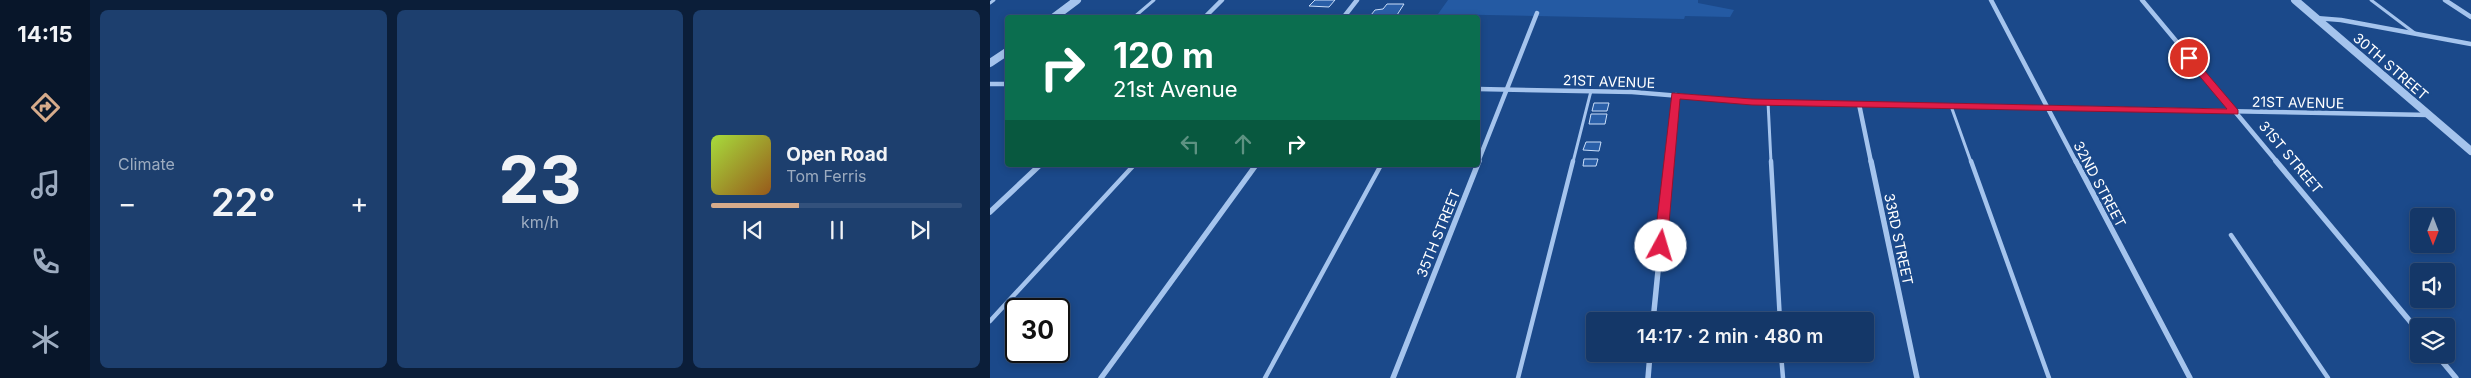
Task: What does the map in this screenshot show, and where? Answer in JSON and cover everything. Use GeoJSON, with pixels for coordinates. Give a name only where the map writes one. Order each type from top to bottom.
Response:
{"type":"FeatureCollection","features":[{"type":"Feature","properties":{"kind":"street"},"geometry":{"type":"LineString","coordinates":[[1057,15],[1077,0]]}},
{"type":"Feature","properties":{"kind":"street"},"geometry":{"type":"LineString","coordinates":[[1207,15],[1222,0]]}},
{"type":"Feature","properties":{"kind":"street"},"geometry":{"type":"LineString","coordinates":[[1345,15],[1357,0]]}},
{"type":"Feature","properties":{"kind":"street","name":"32ND STREET"},"geometry":{"type":"LineString","coordinates":[[1991,0],[2190,378]]}},
{"type":"Feature","properties":{"kind":"street","name":"31ST STREET"},"geometry":{"type":"LineString","coordinates":[[2142,0],[2410,321]]}},
{"type":"Feature","properties":{"kind":"street","name":"30TH STREET"},"geometry":{"type":"LineString","coordinates":[[2294,0],[2471,152]]}},
{"type":"Feature","properties":{"kind":"street"},"geometry":{"type":"LineString","coordinates":[[2445,0],[2471,17]]}},
{"type":"Feature","properties":{"kind":"street","name":"35TH STREET"},"geometry":{"type":"LineString","coordinates":[[1480,160],[1537,13]]}},
{"type":"Feature","properties":{"kind":"street"},"geometry":{"type":"LineString","coordinates":[[2314,18],[2341,20],[2471,44]]}},
{"type":"Feature","properties":{"kind":"street"},"geometry":{"type":"LineString","coordinates":[[990,64],[1005,53]]}},
{"type":"Feature","properties":{"kind":"street"},"geometry":{"type":"LineString","coordinates":[[990,84],[1005,84]]}},
{"type":"Feature","properties":{"kind":"street","name":"21ST AVENUE"},"geometry":{"type":"LineString","coordinates":[[1480,89],[1591,91],[1768,102],[2429,115]]}},
{"type":"Feature","properties":{"kind":"street"},"geometry":{"type":"LineString","coordinates":[[1654,312],[1676,95]]}},
{"type":"Feature","properties":{"kind":"street","name":"33RD STREET"},"geometry":{"type":"LineString","coordinates":[[1859,104],[1917,378]]}},
{"type":"Feature","properties":{"kind":"street"},"geometry":{"type":"LineString","coordinates":[[990,212],[1038,167]]}},
{"type":"Feature","properties":{"kind":"street"},"geometry":{"type":"LineString","coordinates":[[1101,378],[1255,167]]}},
{"type":"Feature","properties":{"kind":"street","name":"35TH STREET"},"geometry":{"type":"LineString","coordinates":[[1393,378],[1477,167]]}},
{"type":"Feature","properties":{"kind":"street"},"geometry":{"type":"LineString","coordinates":[[1648,378],[1649,362]]}},
{"type":"Feature","properties":{"kind":"street"},"geometry":{"type":"LineString","coordinates":[[2444,363],[2456,378]]}},
{"type":"Feature","properties":{"kind":"lane"},"geometry":{"type":"LineString","coordinates":[[990,3],[994,0]]}},
{"type":"Feature","properties":{"kind":"lane"},"geometry":{"type":"LineString","coordinates":[[1136,15],[1154,0]]}},
{"type":"Feature","properties":{"kind":"lane"},"geometry":{"type":"LineString","coordinates":[[2371,0],[2416,34]]}},
{"type":"Feature","properties":{"kind":"lane"},"geometry":{"type":"LineString","coordinates":[[1518,378],[1591,91]]}},
{"type":"Feature","properties":{"kind":"lane"},"geometry":{"type":"LineString","coordinates":[[1768,102],[1780,312]]}},
{"type":"Feature","properties":{"kind":"lane"},"geometry":{"type":"LineString","coordinates":[[1951,106],[2049,378]]}},
{"type":"Feature","properties":{"kind":"lane"},"geometry":{"type":"LineString","coordinates":[[990,321],[1132,167]]}},
{"type":"Feature","properties":{"kind":"lane"},"geometry":{"type":"LineString","coordinates":[[1265,378],[1380,167]]}},
{"type":"Feature","properties":{"kind":"lane"},"geometry":{"type":"LineString","coordinates":[[2231,235],[2328,378]]}},
{"type":"Feature","properties":{"kind":"lane"},"geometry":{"type":"LineString","coordinates":[[1782,362],[1783,378]]}},
{"type":"Feature","properties":{"kind":"shaded area"},"geometry":{"type":"Polygon","coordinates":[[[1448,0],[1698,0],[1698,3],[1734,10],[1730,17],[1685,16],[1684,19],[1438,14],[1448,0]]]}},
{"type":"Feature","properties":{"kind":"building"},"geometry":{"type":"Polygon","coordinates":[[[1315,0],[1335,0],[1329,7],[1309,6],[1315,0]]]}},
{"type":"Feature","properties":{"kind":"building"},"geometry":{"type":"Polygon","coordinates":[[[1387,4],[1404,4],[1397,15],[1371,15],[1375,10],[1383,9],[1387,4]]]}},
{"type":"Feature","properties":{"kind":"building"},"geometry":{"type":"Polygon","coordinates":[[[1594,103],[1609,103],[1607,111],[1592,111],[1594,103]]]}},
{"type":"Feature","properties":{"kind":"building"},"geometry":{"type":"Polygon","coordinates":[[[1591,114],[1607,114],[1605,124],[1589,124],[1591,114]]]}},
{"type":"Feature","properties":{"kind":"building"},"geometry":{"type":"Polygon","coordinates":[[[1586,142],[1601,142],[1599,151],[1583,150],[1586,142]]]}},
{"type":"Feature","properties":{"kind":"building"},"geometry":{"type":"Polygon","coordinates":[[[1584,159],[1598,159],[1596,166],[1583,166],[1584,159]]]}},
{"type":"Feature","properties":{"kind":"route"},"geometry":{"type":"LineString","coordinates":[[1661,246],[1676,95],[1752,102],[2235,112],[2189,58]]}}]}
